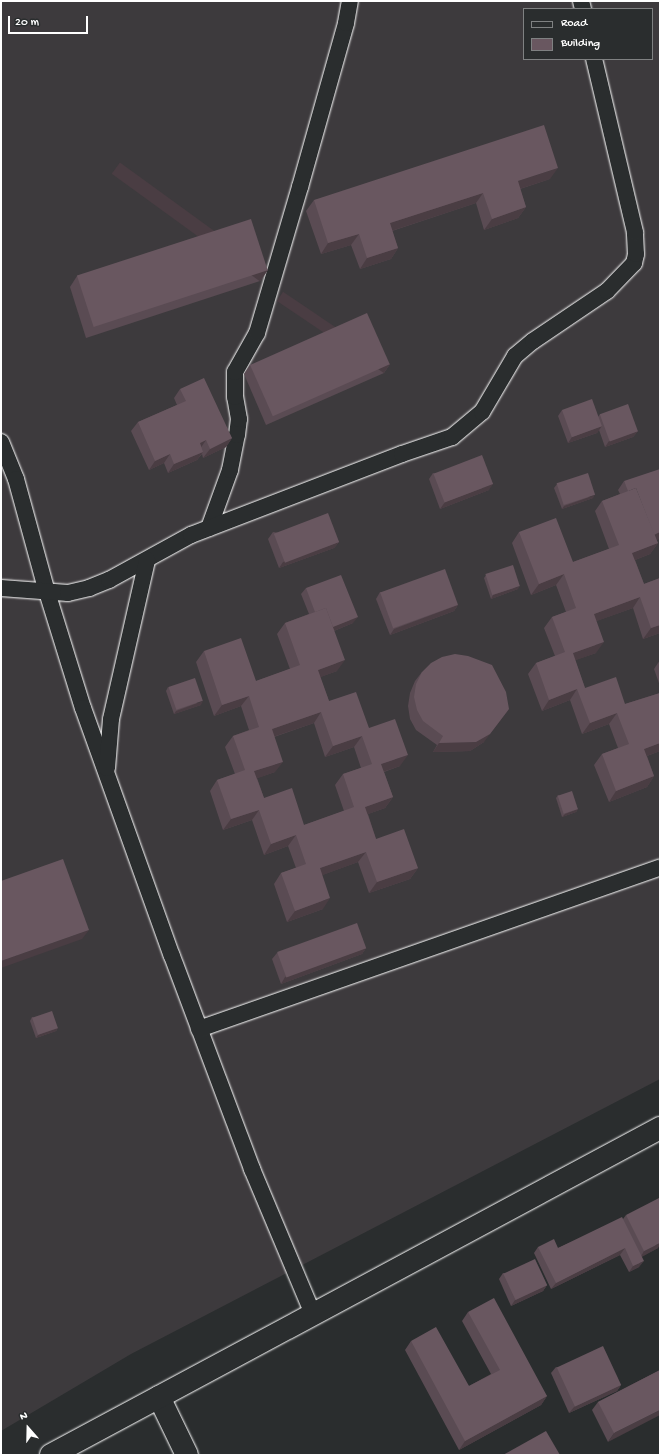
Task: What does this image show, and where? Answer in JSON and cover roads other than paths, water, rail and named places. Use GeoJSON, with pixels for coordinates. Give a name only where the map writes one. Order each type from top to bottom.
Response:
{"type":"FeatureCollection","features":[{"type":"Feature","properties":{"kind":"main road"},"geometry":{"type":"LineString","coordinates":[[51,1455],[660,1128]]}},
{"type":"Feature","properties":{"kind":"main road"},"geometry":{"type":"LineString","coordinates":[[159,1397],[186,1455]]}},
{"type":"Feature","properties":{"kind":"lane"},"geometry":{"type":"LineString","coordinates":[[209,528],[230,470],[237,435],[239,419],[234,397],[235,372],[257,333],[346,23],[350,1]]}},
{"type":"Feature","properties":{"kind":"lane"},"geometry":{"type":"LineString","coordinates":[[1,588],[68,593],[89,588],[109,580],[146,560],[173,543],[209,528],[402,454],[452,437],[482,412],[515,356],[533,341],[607,291],[634,263],[636,254],[635,232],[594,60]]}},
{"type":"Feature","properties":{"kind":"lane"},"geometry":{"type":"LineString","coordinates":[[1,442],[16,479],[47,592],[83,708],[199,1029],[252,1169],[313,1314]]}},
{"type":"Feature","properties":{"kind":"lane"},"geometry":{"type":"LineString","coordinates":[[107,772],[111,719],[146,560]]}},
{"type":"Feature","properties":{"kind":"lane"},"geometry":{"type":"LineString","coordinates":[[199,1029],[660,868]]}}]}
